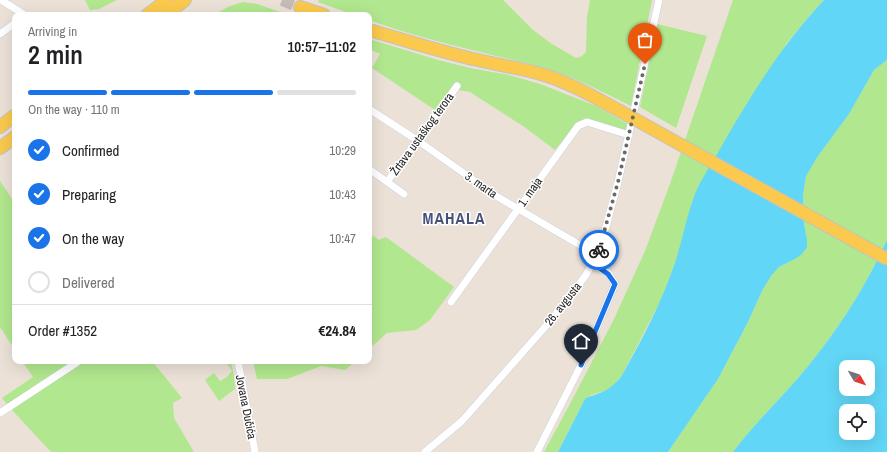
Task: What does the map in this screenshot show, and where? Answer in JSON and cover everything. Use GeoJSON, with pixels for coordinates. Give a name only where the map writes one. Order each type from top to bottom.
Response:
{"type":"FeatureCollection","features":[{"type":"Feature","properties":{"kind":"main road"},"geometry":{"type":"LineString","coordinates":[[154,12],[176,2],[188,0]]}},
{"type":"Feature","properties":{"kind":"main road"},"geometry":{"type":"LineString","coordinates":[[168,12],[176,2]]}},
{"type":"Feature","properties":{"kind":"main road"},"geometry":{"type":"LineString","coordinates":[[300,7],[315,12]]}},
{"type":"Feature","properties":{"kind":"main road"},"geometry":{"type":"LineString","coordinates":[[372,31],[435,49],[524,70],[563,82],[620,111],[887,259]]}},
{"type":"Feature","properties":{"kind":"main road"},"geometry":{"type":"LineString","coordinates":[[0,127],[12,117]]}},
{"type":"Feature","properties":{"kind":"main road"},"geometry":{"type":"LineString","coordinates":[[0,148],[12,139]]}},
{"type":"Feature","properties":{"kind":"street"},"geometry":{"type":"LineString","coordinates":[[1,0],[19,12]]}},
{"type":"Feature","properties":{"kind":"street","name":"26. avgusta"},"geometry":{"type":"LineString","coordinates":[[425,452],[462,421],[485,396],[552,319],[586,275],[597,255],[600,249],[618,182],[659,0]]}},
{"type":"Feature","properties":{"kind":"street"},"geometry":{"type":"LineString","coordinates":[[0,34],[12,25]]}},
{"type":"Feature","properties":{"kind":"street","name":"Žrtava ustaškog terora"},"geometry":{"type":"LineString","coordinates":[[387,182],[457,86]]}},
{"type":"Feature","properties":{"kind":"street","name":"3. marta"},"geometry":{"type":"LineString","coordinates":[[372,111],[417,140],[496,196],[597,255]]}},
{"type":"Feature","properties":{"kind":"street","name":"1. maja"},"geometry":{"type":"LineString","coordinates":[[451,302],[578,126],[587,122],[629,135]]}},
{"type":"Feature","properties":{"kind":"street","name":"Žrtava ustaškog terora"},"geometry":{"type":"LineString","coordinates":[[372,171],[404,194]]}},
{"type":"Feature","properties":{"kind":"street"},"geometry":{"type":"LineString","coordinates":[[537,452],[581,365],[615,284],[608,274],[592,263]]}},
{"type":"Feature","properties":{"kind":"street"},"geometry":{"type":"LineString","coordinates":[[0,413],[74,364]]}},
{"type":"Feature","properties":{"kind":"street","name":"Jovana Dučića"},"geometry":{"type":"LineString","coordinates":[[239,364],[255,452]]}},
{"type":"Feature","properties":{"kind":"green space"},"geometry":{"type":"Polygon","coordinates":[[[85,0],[117,0],[99,9],[90,10],[85,0]]]}},
{"type":"Feature","properties":{"kind":"green space"},"geometry":{"type":"Polygon","coordinates":[[[319,0],[503,0],[533,30],[552,44],[576,58],[582,56],[586,52],[587,17],[590,0],[652,0],[631,106],[586,84],[549,70],[452,45],[372,21],[372,12],[346,12],[318,2],[319,0]]]}},
{"type":"Feature","properties":{"kind":"green space"},"geometry":{"type":"Polygon","coordinates":[[[733,0],[824,0],[787,43],[693,200],[680,249],[663,296],[621,377],[614,385],[605,391],[591,395],[583,403],[558,452],[544,452],[613,321],[645,251],[671,181],[733,0]]]}},
{"type":"Feature","properties":{"kind":"green space"},"geometry":{"type":"Polygon","coordinates":[[[243,2],[257,4],[280,12],[219,12],[230,6],[243,2]]]}},
{"type":"Feature","properties":{"kind":"green space"},"geometry":{"type":"Polygon","coordinates":[[[657,24],[707,36],[676,128],[640,107],[657,24]]]}},
{"type":"Feature","properties":{"kind":"green space"},"geometry":{"type":"Polygon","coordinates":[[[372,40],[438,60],[470,68],[509,75],[540,84],[596,106],[628,124],[626,132],[577,123],[555,150],[523,126],[470,92],[458,90],[441,114],[372,68],[380,54],[372,50],[372,40]]]}},
{"type":"Feature","properties":{"kind":"green space"},"geometry":{"type":"Polygon","coordinates":[[[887,60],[887,240],[871,273],[852,305],[820,351],[733,452],[668,452],[718,379],[771,276],[779,267],[795,259],[807,239],[804,224],[803,195],[806,175],[849,114],[874,70],[887,60]]]}},
{"type":"Feature","properties":{"kind":"green space"},"geometry":{"type":"Polygon","coordinates":[[[0,181],[12,199],[12,345],[0,327],[0,181]]]}},
{"type":"Feature","properties":{"kind":"green space"},"geometry":{"type":"Polygon","coordinates":[[[372,235],[379,240],[386,237],[454,287],[430,320],[416,330],[387,333],[372,346],[372,235]]]}},
{"type":"Feature","properties":{"kind":"green space"},"geometry":{"type":"Polygon","coordinates":[[[24,364],[154,364],[182,398],[173,403],[174,418],[194,452],[51,452],[2,398],[33,377],[24,364]]]}},
{"type":"Feature","properties":{"kind":"green space"},"geometry":{"type":"Polygon","coordinates":[[[227,364],[232,364],[235,389],[219,401],[205,380],[214,373],[220,381],[227,377],[232,371],[227,364]]]}},
{"type":"Feature","properties":{"kind":"green space"},"geometry":{"type":"Polygon","coordinates":[[[254,364],[352,364],[345,370],[321,366],[287,379],[257,379],[254,364]]]}},
{"type":"Feature","properties":{"kind":"water"},"geometry":{"type":"Polygon","coordinates":[[[824,0],[887,0],[887,60],[874,70],[849,114],[818,156],[806,176],[803,195],[804,224],[807,247],[802,254],[779,267],[771,276],[718,379],[668,452],[558,452],[585,399],[601,393],[613,385],[621,377],[649,325],[667,285],[676,260],[691,206],[699,185],[772,64],[810,15],[824,0]]]}},
{"type":"Feature","properties":{"kind":"water"},"geometry":{"type":"Polygon","coordinates":[[[887,240],[887,452],[733,452],[820,351],[852,305],[871,273],[887,240]]]}},
{"type":"Feature","properties":{"kind":"tunnel"},"geometry":{"type":"LineString","coordinates":[[282,0],[300,7]]}},
{"type":"Feature","properties":{"kind":"way so far"},"geometry":{"type":"LineString","coordinates":[[599,250],[618,182],[645,64]]}},
{"type":"Feature","properties":{"kind":"district","name":"MAHALA"},"geometry":{"type":"Point","coordinates":[454,218]}},
{"type":"Feature","properties":{"kind":"route"},"geometry":{"type":"LineString","coordinates":[[581,365],[615,284],[608,274],[592,263],[599,250]]}}]}
